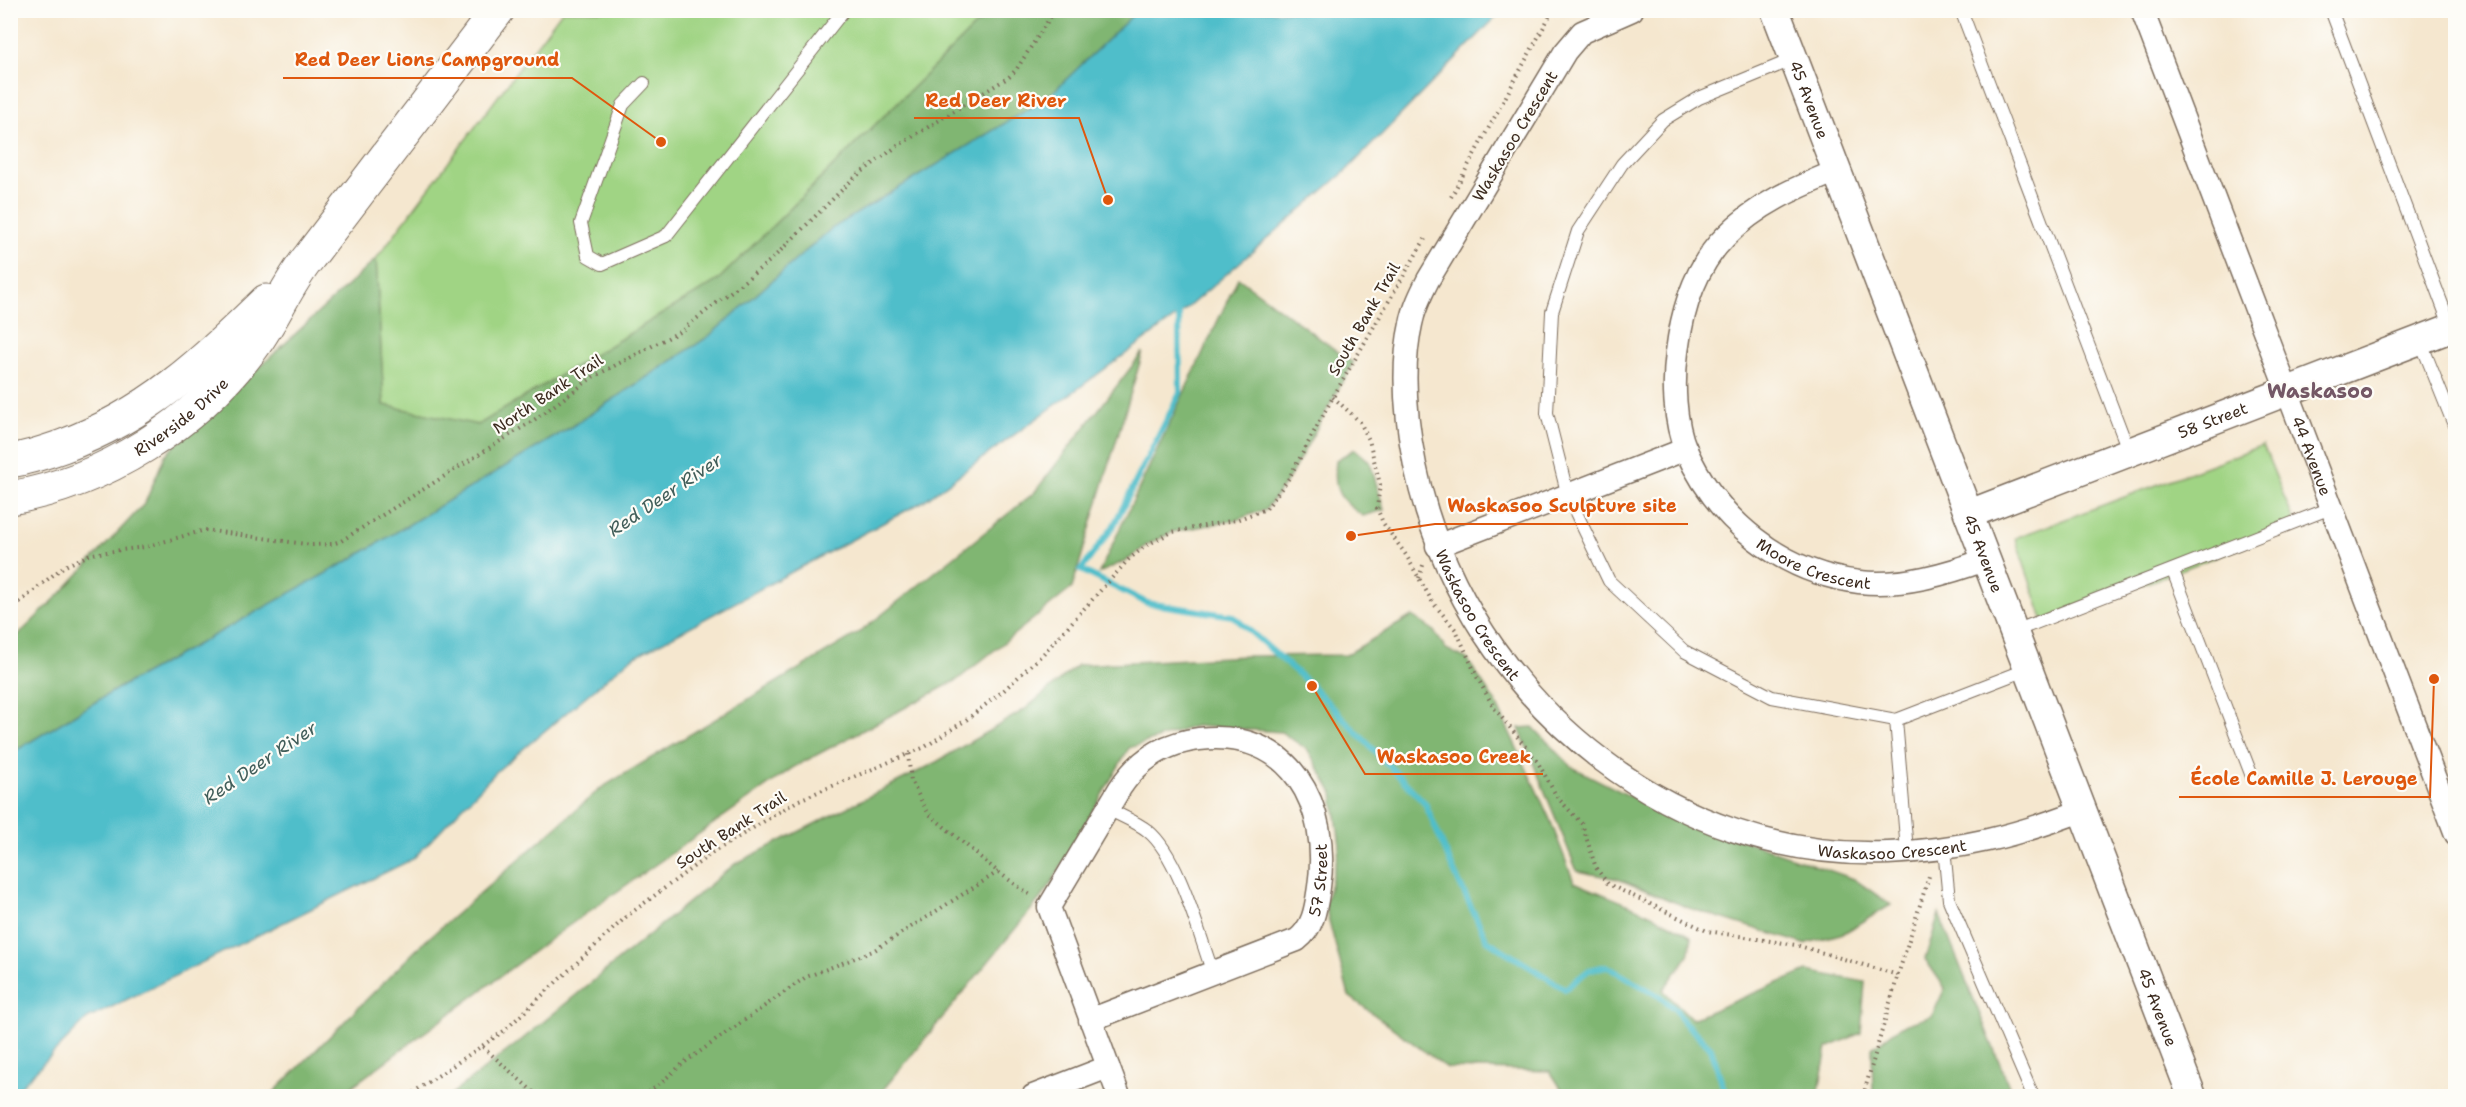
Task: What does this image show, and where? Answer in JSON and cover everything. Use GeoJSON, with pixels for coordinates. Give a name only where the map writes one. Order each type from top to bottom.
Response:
{"type":"FeatureCollection","features":[{"type":"Feature","properties":{"kind":"main road","name":"Riverside Drive"},"geometry":{"type":"LineString","coordinates":[[10,498],[74,481],[130,453],[157,437],[207,397],[235,369],[253,346],[300,268],[498,10]]}},
{"type":"Feature","properties":{"kind":"main road","name":"Riverside Drive"},"geometry":{"type":"LineString","coordinates":[[10,461],[79,440],[137,411],[194,370],[300,268]]}},
{"type":"Feature","properties":{"kind":"main road"},"geometry":{"type":"LineString","coordinates":[[137,411],[157,437]]}},
{"type":"Feature","properties":{"kind":"street","name":"Waskasoo Crescent"},"geometry":{"type":"LineString","coordinates":[[1632,10],[1582,32],[1565,52],[1428,280],[1418,301],[1409,336],[1407,402],[1417,473],[1437,546],[1461,596],[1503,664],[1548,714],[1576,740],[1627,778],[1671,804],[1762,837],[1814,848],[1863,852],[1940,849],[2003,838],[2083,810]]}},
{"type":"Feature","properties":{"kind":"street","name":"45 Avenue"},"geometry":{"type":"LineString","coordinates":[[1775,10],[2192,1096]]}},
{"type":"Feature","properties":{"kind":"street","name":"44 Avenue"},"geometry":{"type":"LineString","coordinates":[[2142,10],[2456,834]]}},
{"type":"Feature","properties":{"kind":"street","name":"Moore Crescent"},"geometry":{"type":"LineString","coordinates":[[1837,171],[1785,192],[1747,216],[1724,237],[1700,271],[1680,328],[1676,361],[1675,392],[1686,449],[1706,486],[1726,513],[1752,537],[1805,568],[1860,583],[1929,577],[1987,559]]}},
{"type":"Feature","properties":{"kind":"street","name":"58 Street"},"geometry":{"type":"LineString","coordinates":[[1969,514],[2453,327]]}},
{"type":"Feature","properties":{"kind":"street"},"geometry":{"type":"LineString","coordinates":[[1437,546],[1686,449]]}},
{"type":"Feature","properties":{"kind":"street","name":"57 Street"},"geometry":{"type":"LineString","coordinates":[[1049,908],[1131,771],[1143,760],[1175,744],[1209,738],[1238,740],[1270,752],[1290,769],[1306,790],[1317,817],[1322,849],[1318,892],[1310,926],[1297,940],[1090,1020]]}},
{"type":"Feature","properties":{"kind":"street"},"geometry":{"type":"LineString","coordinates":[[1049,908],[1119,1096]]}},
{"type":"Feature","properties":{"kind":"street"},"geometry":{"type":"LineString","coordinates":[[1032,1096],[1108,1067]]}},
{"type":"Feature","properties":{"kind":"lane"},"geometry":{"type":"LineString","coordinates":[[644,83],[623,105],[580,223],[588,256],[602,264],[666,236],[844,10]]}},
{"type":"Feature","properties":{"kind":"lane"},"geometry":{"type":"LineString","coordinates":[[1961,10],[2129,452]]}},
{"type":"Feature","properties":{"kind":"lane"},"geometry":{"type":"LineString","coordinates":[[2331,10],[2453,327]]}},
{"type":"Feature","properties":{"kind":"lane"},"geometry":{"type":"LineString","coordinates":[[1794,59],[1700,98],[1662,120],[1622,164],[1578,231],[1552,312],[1547,413],[1568,496],[1609,580],[1684,651],[1772,697],[1896,720],[2029,669]]}},
{"type":"Feature","properties":{"kind":"lane"},"geometry":{"type":"LineString","coordinates":[[2420,340],[2456,430]]}},
{"type":"Feature","properties":{"kind":"lane"},"geometry":{"type":"LineString","coordinates":[[2014,631],[2331,508]]}},
{"type":"Feature","properties":{"kind":"lane"},"geometry":{"type":"LineString","coordinates":[[2173,571],[2253,779]]}},
{"type":"Feature","properties":{"kind":"lane"},"geometry":{"type":"LineString","coordinates":[[1896,720],[1907,851]]}},
{"type":"Feature","properties":{"kind":"lane"},"geometry":{"type":"LineString","coordinates":[[1108,808],[1148,831],[1166,853],[1176,872],[1213,973]]}},
{"type":"Feature","properties":{"kind":"lane"},"geometry":{"type":"LineString","coordinates":[[1940,849],[1949,900],[2032,1096]]}},
{"type":"Feature","properties":{"kind":"path","name":"North Bank Trail"},"geometry":{"type":"LineString","coordinates":[[10,610],[63,567],[92,554],[145,547],[205,530],[312,545],[341,541],[534,420],[593,377],[662,342],[695,321],[771,260],[855,177],[896,147],[1009,77],[1016,70],[1055,10]]}},
{"type":"Feature","properties":{"kind":"path"},"geometry":{"type":"LineString","coordinates":[[1449,199],[1553,10]]}},
{"type":"Feature","properties":{"kind":"path","name":"South Bank Trail"},"geometry":{"type":"LineString","coordinates":[[408,1096],[483,1047],[524,1014],[627,916],[712,853],[799,800],[908,754],[942,737],[1003,691],[1043,654],[1129,559],[1147,545],[1172,532],[1236,520],[1266,509],[1285,485],[1333,397],[1426,238]]}},
{"type":"Feature","properties":{"kind":"path"},"geometry":{"type":"LineString","coordinates":[[1333,397],[1360,422],[1369,440],[1380,484],[1377,508],[1383,523],[1406,555],[1433,603],[1456,630],[1494,708],[1537,761],[1557,796],[1581,824],[1596,868],[1608,884],[1707,932],[1796,945],[1898,975]]}},
{"type":"Feature","properties":{"kind":"path"},"geometry":{"type":"LineString","coordinates":[[908,754],[911,782],[928,813],[998,872],[1049,908]]}},
{"type":"Feature","properties":{"kind":"path"},"geometry":{"type":"LineString","coordinates":[[1863,1096],[1898,975],[1940,849]]}},
{"type":"Feature","properties":{"kind":"path"},"geometry":{"type":"LineString","coordinates":[[637,1096],[651,1091],[685,1062],[806,976],[873,951],[998,872]]}},
{"type":"Feature","properties":{"kind":"path"},"geometry":{"type":"LineString","coordinates":[[483,1047],[538,1096]]}},
{"type":"Feature","properties":{"kind":"green space"},"geometry":{"type":"Polygon","coordinates":[[[562,11],[995,11],[976,25],[717,281],[478,425],[384,405],[376,259],[562,11]]]}},
{"type":"Feature","properties":{"kind":"green space"},"geometry":{"type":"Polygon","coordinates":[[[995,11],[1137,11],[1048,97],[831,229],[708,337],[571,427],[350,560],[115,690],[15,751],[11,757],[11,642],[61,593],[145,503],[165,455],[376,259],[384,405],[478,425],[717,281],[976,25],[995,11]]]}},
{"type":"Feature","properties":{"kind":"green space"},"geometry":{"type":"Polygon","coordinates":[[[1238,278],[1353,363],[1289,478],[1266,509],[1236,520],[1172,532],[1147,545],[1129,559],[1099,573],[1238,278]]]}},
{"type":"Feature","properties":{"kind":"green space"},"geometry":{"type":"Polygon","coordinates":[[[1143,352],[1072,588],[957,680],[794,767],[564,929],[339,1096],[270,1096],[423,943],[601,788],[860,632],[1034,493],[1143,352]]]}},
{"type":"Feature","properties":{"kind":"green space"},"geometry":{"type":"Polygon","coordinates":[[[2263,445],[2296,526],[2044,622],[2015,538],[2263,445]]]}},
{"type":"Feature","properties":{"kind":"green space"},"geometry":{"type":"Polygon","coordinates":[[[1355,449],[1370,462],[1384,510],[1363,516],[1339,493],[1335,479],[1336,460],[1355,449]]]}},
{"type":"Feature","properties":{"kind":"green space"},"geometry":{"type":"Polygon","coordinates":[[[1412,616],[1433,630],[1446,649],[1467,659],[1496,703],[1549,817],[1574,882],[1649,914],[1692,937],[1688,956],[1663,990],[1692,1019],[1807,971],[1865,982],[1861,1033],[1827,1048],[1818,1096],[1566,1096],[1550,1071],[1447,1068],[1349,996],[1325,906],[1340,846],[1333,793],[1308,750],[1281,732],[1195,726],[1129,748],[1048,889],[878,1096],[449,1096],[519,1042],[735,864],[933,764],[1024,710],[1078,665],[1245,656],[1346,655],[1412,616]]]}},
{"type":"Feature","properties":{"kind":"green space"},"geometry":{"type":"Polygon","coordinates":[[[1533,727],[1572,767],[1657,810],[1854,879],[1891,905],[1844,933],[1804,944],[1689,908],[1618,879],[1577,871],[1519,728],[1533,727]]]}},
{"type":"Feature","properties":{"kind":"green space"},"geometry":{"type":"Polygon","coordinates":[[[1939,914],[2013,1096],[1873,1096],[1872,1048],[1901,1026],[1932,1016],[1945,988],[1925,959],[1939,914]]]}},
{"type":"Feature","properties":{"kind":"water"},"geometry":{"type":"Polygon","coordinates":[[[1137,11],[1502,11],[1347,170],[1179,315],[922,502],[630,659],[497,771],[413,859],[87,1019],[11,1096],[10,757],[15,751],[115,690],[350,560],[571,427],[708,337],[831,229],[1048,97],[1137,11]]]}},
{"type":"Feature","properties":{"kind":"waterway"},"geometry":{"type":"LineString","coordinates":[[1176,309],[1179,315],[1180,393],[1113,527],[1081,570],[1147,603],[1233,616],[1312,686],[1425,803],[1455,874],[1487,940],[1565,989],[1589,970],[1606,966],[1659,996],[1676,1010],[1683,1021],[1711,1048],[1726,1096]]}},
{"type":"Feature","properties":{"kind":"place","name":"Red Deer Lions Campground"},"geometry":{"type":"Point","coordinates":[661,142]}},
{"type":"Feature","properties":{"kind":"place","name":"Red Deer River"},"geometry":{"type":"Point","coordinates":[1108,200]}},
{"type":"Feature","properties":{"kind":"place","name":"Waskasoo Sculpture site"},"geometry":{"type":"Point","coordinates":[1351,536]}},
{"type":"Feature","properties":{"kind":"place","name":"École Camille J. Lerouge"},"geometry":{"type":"Point","coordinates":[2434,679]}},
{"type":"Feature","properties":{"kind":"place","name":"Waskasoo Creek"},"geometry":{"type":"Point","coordinates":[1312,686]}},
{"type":"Feature","properties":{"kind":"district","name":"Waskasoo"},"geometry":{"type":"Point","coordinates":[2320,391]}}]}
